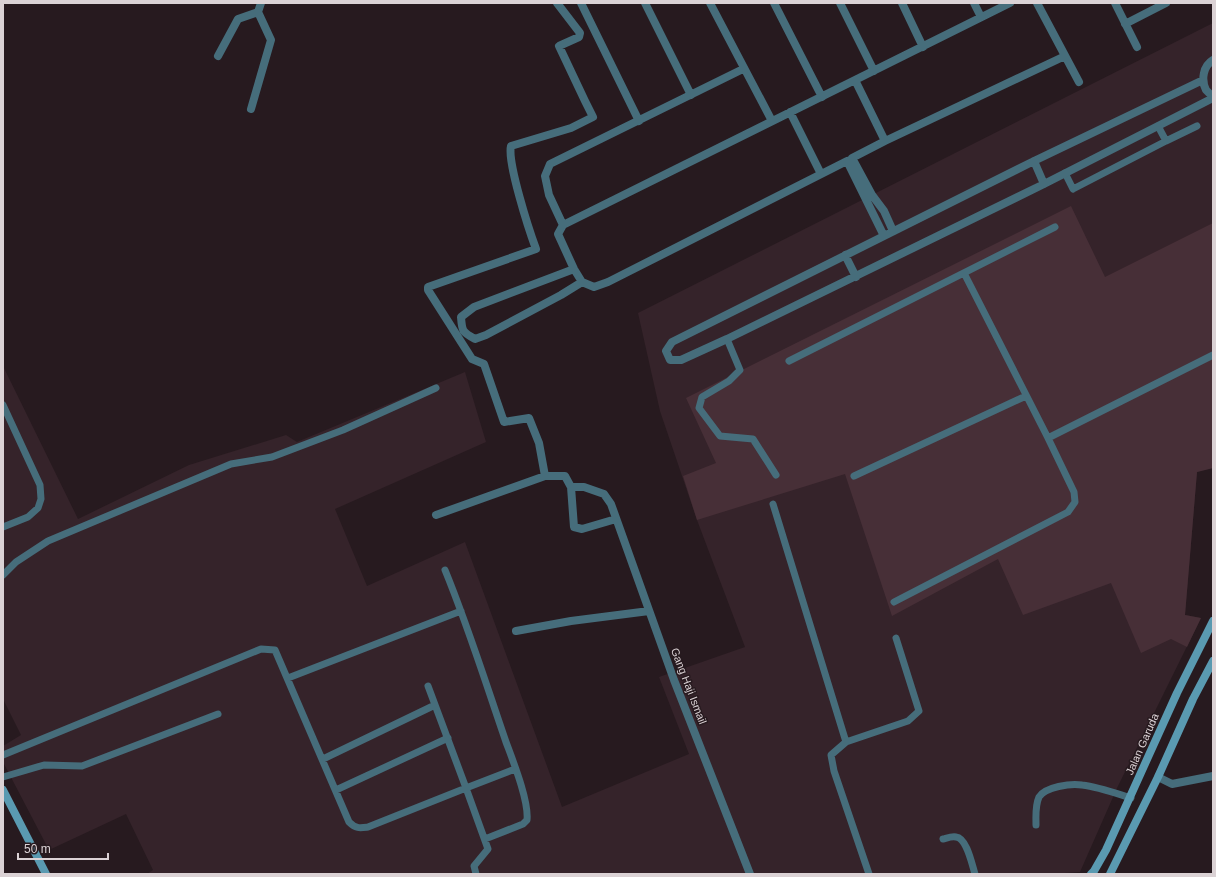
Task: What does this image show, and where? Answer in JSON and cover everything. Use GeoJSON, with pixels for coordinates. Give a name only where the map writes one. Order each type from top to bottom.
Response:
{"type":"FeatureCollection","features":[{"type":"Feature","properties":{"kind":"main road","name":"Jalan Garuda"},"geometry":{"type":"LineString","coordinates":[[1090,874],[1094,871],[1106,850],[1131,798],[1177,693],[1213,621]]}},
{"type":"Feature","properties":{"kind":"main road"},"geometry":{"type":"LineString","coordinates":[[1110,874],[1158,777],[1193,699],[1213,661]]}},
{"type":"Feature","properties":{"kind":"main road"},"geometry":{"type":"LineString","coordinates":[[3,790],[46,874]]}},
{"type":"Feature","properties":{"kind":"street"},"geometry":{"type":"LineString","coordinates":[[251,109],[271,40],[258,12],[261,3]]}},
{"type":"Feature","properties":{"kind":"street"},"geometry":{"type":"LineString","coordinates":[[545,476],[539,443],[529,418],[504,422],[484,364],[472,359],[428,290],[428,287],[536,249],[516,178],[510,152],[511,146],[572,128],[593,117],[584,101],[559,46],[579,37],[580,33],[557,3]]}},
{"type":"Feature","properties":{"kind":"street"},"geometry":{"type":"LineString","coordinates":[[581,3],[639,121]]}},
{"type":"Feature","properties":{"kind":"street"},"geometry":{"type":"LineString","coordinates":[[645,3],[691,95]]}},
{"type":"Feature","properties":{"kind":"street"},"geometry":{"type":"LineString","coordinates":[[710,3],[772,121]]}},
{"type":"Feature","properties":{"kind":"street"},"geometry":{"type":"LineString","coordinates":[[774,3],[822,96]]}},
{"type":"Feature","properties":{"kind":"street"},"geometry":{"type":"LineString","coordinates":[[840,3],[874,71]]}},
{"type":"Feature","properties":{"kind":"street"},"geometry":{"type":"LineString","coordinates":[[902,3],[923,47]]}},
{"type":"Feature","properties":{"kind":"street"},"geometry":{"type":"LineString","coordinates":[[974,3],[981,18]]}},
{"type":"Feature","properties":{"kind":"street"},"geometry":{"type":"LineString","coordinates":[[893,231],[884,211],[862,184],[847,161],[608,282],[594,287],[582,282],[574,269],[558,234],[563,225],[1010,3]]}},
{"type":"Feature","properties":{"kind":"street"},"geometry":{"type":"LineString","coordinates":[[1037,3],[1079,82]]}},
{"type":"Feature","properties":{"kind":"street"},"geometry":{"type":"LineString","coordinates":[[1115,3],[1137,47]]}},
{"type":"Feature","properties":{"kind":"street"},"geometry":{"type":"LineString","coordinates":[[1125,24],[1166,3]]}},
{"type":"Feature","properties":{"kind":"street"},"geometry":{"type":"LineString","coordinates":[[218,56],[238,19],[258,12]]}},
{"type":"Feature","properties":{"kind":"street"},"geometry":{"type":"LineString","coordinates":[[884,236],[852,158],[1065,56]]}},
{"type":"Feature","properties":{"kind":"street"},"geometry":{"type":"LineString","coordinates":[[1203,80],[1034,161],[672,342],[666,351],[670,360],[681,360],[856,277],[1213,98],[1206,90],[1203,80],[1204,70],[1210,61],[1213,60]]}},
{"type":"Feature","properties":{"kind":"street"},"geometry":{"type":"LineString","coordinates":[[563,225],[549,195],[545,176],[550,164],[744,69]]}},
{"type":"Feature","properties":{"kind":"street"},"geometry":{"type":"LineString","coordinates":[[854,80],[885,141]]}},
{"type":"Feature","properties":{"kind":"street"},"geometry":{"type":"LineString","coordinates":[[790,112],[821,174]]}},
{"type":"Feature","properties":{"kind":"street"},"geometry":{"type":"LineString","coordinates":[[1034,161],[1044,184]]}},
{"type":"Feature","properties":{"kind":"street"},"geometry":{"type":"LineString","coordinates":[[845,255],[856,277]]}},
{"type":"Feature","properties":{"kind":"street"},"geometry":{"type":"LineString","coordinates":[[574,269],[474,307],[461,317],[462,329],[464,332],[475,338],[486,335],[561,295],[582,282]]}},
{"type":"Feature","properties":{"kind":"street"},"geometry":{"type":"LineString","coordinates":[[436,515],[545,476],[565,476],[571,487],[574,527],[582,529],[616,519]]}},
{"type":"Feature","properties":{"kind":"street","name":"Gang Haji Ismail"},"geometry":{"type":"LineString","coordinates":[[571,487],[584,487],[604,494],[611,504],[674,680],[750,874]]}},
{"type":"Feature","properties":{"kind":"street"},"geometry":{"type":"LineString","coordinates":[[516,631],[572,621],[649,611]]}},
{"type":"Feature","properties":{"kind":"street"},"geometry":{"type":"LineString","coordinates":[[1158,777],[1172,784],[1213,776]]}},
{"type":"Feature","properties":{"kind":"lane"},"geometry":{"type":"LineString","coordinates":[[1158,126],[1166,141]]}},
{"type":"Feature","properties":{"kind":"lane"},"geometry":{"type":"LineString","coordinates":[[1065,173],[1073,189],[1197,126]]}},
{"type":"Feature","properties":{"kind":"lane"},"geometry":{"type":"LineString","coordinates":[[789,361],[1055,227]]}},
{"type":"Feature","properties":{"kind":"lane"},"geometry":{"type":"LineString","coordinates":[[894,602],[1068,512],[1075,502],[1074,492],[1048,438],[964,273]]}},
{"type":"Feature","properties":{"kind":"lane"},"geometry":{"type":"LineString","coordinates":[[727,339],[740,370],[729,381],[702,397],[699,408],[720,436],[753,439],[776,475]]}},
{"type":"Feature","properties":{"kind":"lane"},"geometry":{"type":"LineString","coordinates":[[1048,438],[1213,355]]}},
{"type":"Feature","properties":{"kind":"lane"},"geometry":{"type":"LineString","coordinates":[[3,575],[16,562],[48,541],[231,464],[272,457],[343,430],[436,388]]}},
{"type":"Feature","properties":{"kind":"lane"},"geometry":{"type":"LineString","coordinates":[[854,476],[1026,396]]}},
{"type":"Feature","properties":{"kind":"lane"},"geometry":{"type":"LineString","coordinates":[[3,405],[40,485],[41,499],[38,508],[28,517],[3,527]]}},
{"type":"Feature","properties":{"kind":"lane"},"geometry":{"type":"LineString","coordinates":[[773,504],[846,742]]}},
{"type":"Feature","properties":{"kind":"lane"},"geometry":{"type":"LineString","coordinates":[[445,570],[461,610],[528,812],[527,820],[523,824],[485,839]]}},
{"type":"Feature","properties":{"kind":"lane"},"geometry":{"type":"LineString","coordinates":[[288,678],[461,610]]}},
{"type":"Feature","properties":{"kind":"lane"},"geometry":{"type":"LineString","coordinates":[[869,874],[834,770],[831,755],[846,742],[908,721],[919,711],[896,638]]}},
{"type":"Feature","properties":{"kind":"lane"},"geometry":{"type":"LineString","coordinates":[[3,755],[261,649],[275,650],[349,822],[354,827],[360,828],[377,824],[515,769]]}},
{"type":"Feature","properties":{"kind":"lane"},"geometry":{"type":"LineString","coordinates":[[428,686],[488,849],[474,866],[476,874]]}},
{"type":"Feature","properties":{"kind":"lane"},"geometry":{"type":"LineString","coordinates":[[323,759],[435,705]]}},
{"type":"Feature","properties":{"kind":"lane"},"geometry":{"type":"LineString","coordinates":[[3,777],[44,765],[82,766],[218,714]]}},
{"type":"Feature","properties":{"kind":"lane"},"geometry":{"type":"LineString","coordinates":[[336,790],[448,738]]}},
{"type":"Feature","properties":{"kind":"lane"},"geometry":{"type":"LineString","coordinates":[[1036,825],[1036,808],[1040,796],[1052,787],[1081,784],[1108,790],[1131,798]]}},
{"type":"Feature","properties":{"kind":"lane"},"geometry":{"type":"LineString","coordinates":[[943,839],[956,837],[962,839],[966,844],[975,874]]}},
{"type":"Feature","properties":{"kind":"shaded area"},"geometry":{"type":"Polygon","coordinates":[[[1213,23],[1213,468],[1197,472],[1185,615],[1201,618],[1117,788],[1080,872],[1050,874],[147,874],[153,870],[126,814],[49,850],[3,762],[3,746],[21,735],[3,699],[3,366],[78,519],[189,465],[286,435],[297,442],[465,372],[486,442],[335,509],[367,586],[465,542],[562,807],[689,754],[659,677],[745,647],[697,520],[660,411],[638,313],[1213,23]]]}},
{"type":"Feature","properties":{"kind":"shaded area"},"geometry":{"type":"Polygon","coordinates":[[[1071,206],[1105,277],[1213,223],[1213,468],[1197,472],[1185,615],[1201,618],[1187,647],[1171,639],[1141,653],[1111,583],[1023,615],[998,559],[892,616],[845,474],[697,520],[683,476],[716,463],[686,398],[1071,206]]]}}]}
